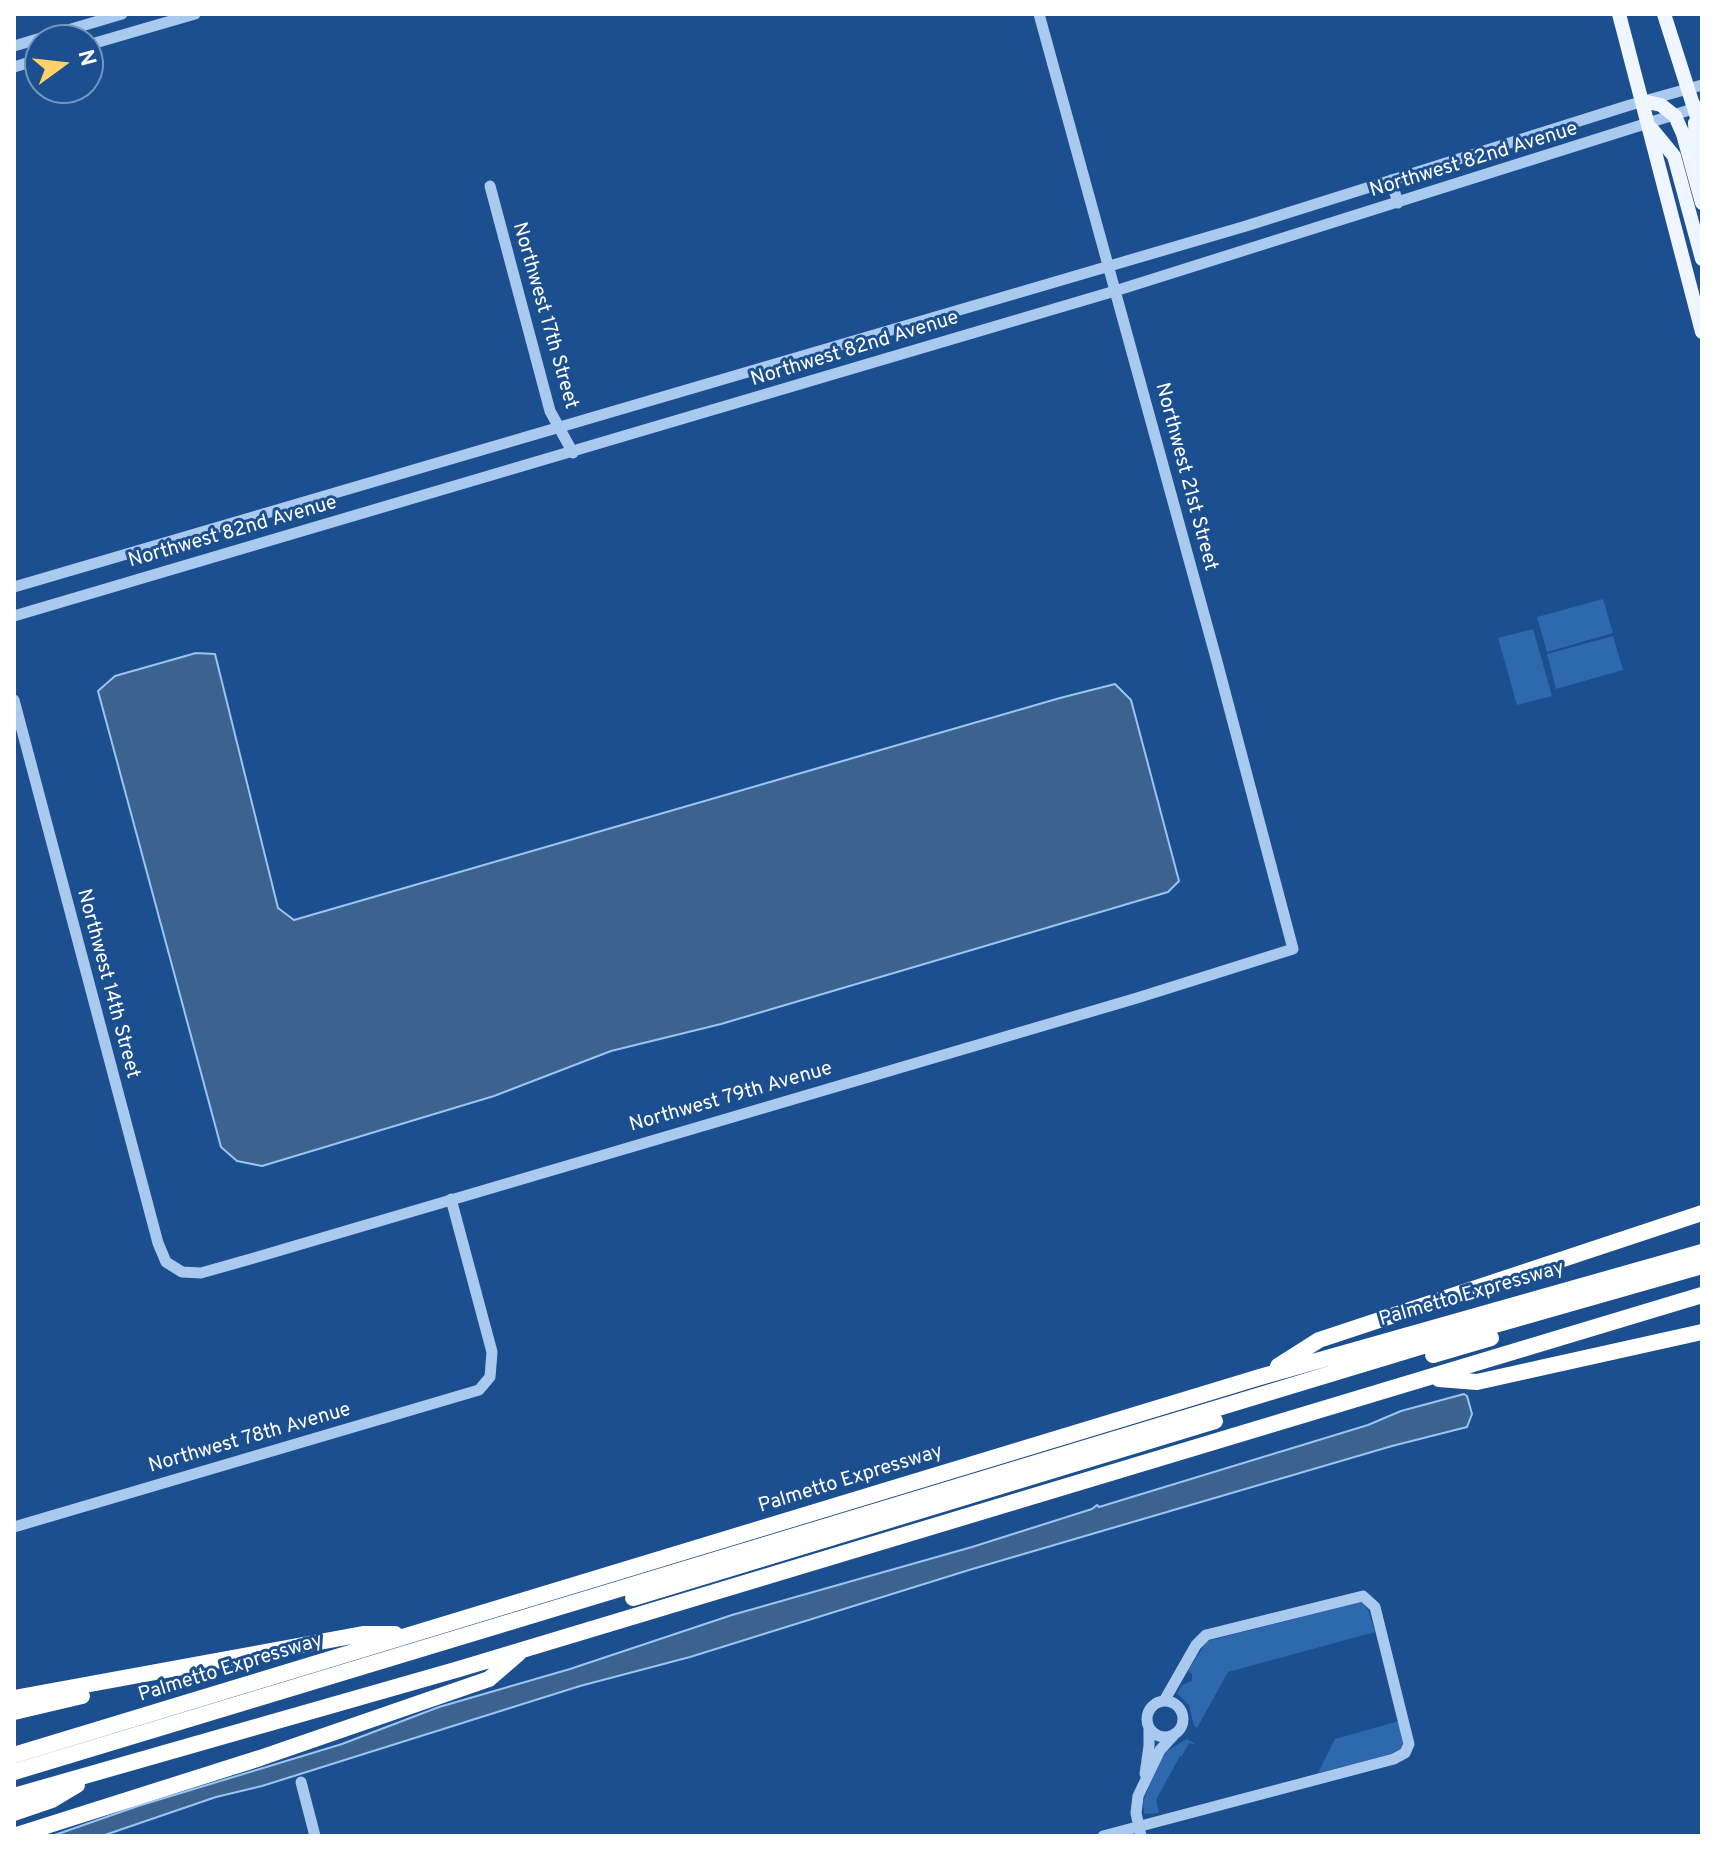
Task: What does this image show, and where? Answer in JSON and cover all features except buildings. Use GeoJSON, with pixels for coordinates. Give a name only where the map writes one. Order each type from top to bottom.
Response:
{"type":"FeatureCollection","features":[{"type":"Feature","properties":{"kind":"highway"},"geometry":{"type":"LineString","coordinates":[[1260,1377],[1319,1340],[1702,1213]]}},
{"type":"Feature","properties":{"kind":"highway","name":"Palmetto Expressway"},"geometry":{"type":"LineString","coordinates":[[15,1755],[1260,1377],[1702,1252]]}},
{"type":"Feature","properties":{"kind":"highway"},"geometry":{"type":"LineString","coordinates":[[14,1772],[1456,1336],[1702,1266]]}},
{"type":"Feature","properties":{"kind":"highway"},"geometry":{"type":"LineString","coordinates":[[14,1782],[979,1494],[1321,1388],[1702,1277]]}},
{"type":"Feature","properties":{"kind":"highway"},"geometry":{"type":"LineString","coordinates":[[14,1796],[525,1649],[1702,1295]]}},
{"type":"Feature","properties":{"kind":"highway"},"geometry":{"type":"LineString","coordinates":[[1430,1378],[1477,1382],[1702,1332]]}},
{"type":"Feature","properties":{"kind":"highway"},"geometry":{"type":"LineString","coordinates":[[14,1698],[363,1634],[413,1634]]}},
{"type":"Feature","properties":{"kind":"highway"},"geometry":{"type":"LineString","coordinates":[[14,1836],[260,1758],[489,1679],[525,1649]]}},
{"type":"Feature","properties":{"kind":"highway"},"geometry":{"type":"LineString","coordinates":[[14,1712],[156,1674]]}},
{"type":"Feature","properties":{"kind":"highway"},"geometry":{"type":"LineString","coordinates":[[14,1813],[52,1800],[95,1774]]}},
{"type":"Feature","properties":{"kind":"main road"},"geometry":{"type":"LineString","coordinates":[[1619,14],[1702,332]]}},
{"type":"Feature","properties":{"kind":"main road"},"geometry":{"type":"LineString","coordinates":[[1664,14],[1695,87],[1702,133]]}},
{"type":"Feature","properties":{"kind":"main road"},"geometry":{"type":"LineString","coordinates":[[1643,101],[1661,105],[1675,116],[1702,203]]}},
{"type":"Feature","properties":{"kind":"main road"},"geometry":{"type":"LineString","coordinates":[[1698,108],[1696,139],[1702,162]]}},
{"type":"Feature","properties":{"kind":"main road"},"geometry":{"type":"LineString","coordinates":[[1648,125],[1674,156],[1702,259]]}},
{"type":"Feature","properties":{"kind":"street"},"geometry":{"type":"LineString","coordinates":[[14,46],[122,14]]}},
{"type":"Feature","properties":{"kind":"street"},"geometry":{"type":"LineString","coordinates":[[104,40],[195,14]]}},
{"type":"Feature","properties":{"kind":"street","name":"Northwest 21st Street"},"geometry":{"type":"LineString","coordinates":[[1039,14],[1293,949]]}},
{"type":"Feature","properties":{"kind":"street","name":"Northwest 82nd Avenue"},"geometry":{"type":"LineString","coordinates":[[14,587],[1108,266],[1695,87]]}},
{"type":"Feature","properties":{"kind":"street","name":"Northwest 82nd Avenue"},"geometry":{"type":"LineString","coordinates":[[14,616],[1115,291],[1698,108]]}},
{"type":"Feature","properties":{"kind":"street"},"geometry":{"type":"LineString","coordinates":[[1391,180],[1398,203]]}},
{"type":"Feature","properties":{"kind":"street","name":"Northwest 17th Street"},"geometry":{"type":"LineString","coordinates":[[490,186],[550,411],[573,453]]}},
{"type":"Feature","properties":{"kind":"street","name":"Northwest 14th Street"},"geometry":{"type":"LineString","coordinates":[[14,700],[158,1243],[166,1262],[177,1271]]}},
{"type":"Feature","properties":{"kind":"street","name":"Northwest 79th Avenue"},"geometry":{"type":"LineString","coordinates":[[177,1271],[195,1274],[208,1271],[1137,998],[1293,949]]}},
{"type":"Feature","properties":{"kind":"street","name":"Northwest 78th Avenue"},"geometry":{"type":"LineString","coordinates":[[14,1527],[479,1390],[490,1377],[492,1352],[451,1199]]}},
{"type":"Feature","properties":{"kind":"street"},"geometry":{"type":"LineString","coordinates":[[1103,1836],[1140,1832],[1394,1759],[1405,1753],[1409,1744],[1375,1607],[1367,1598],[1359,1595],[1206,1635],[1196,1645],[1164,1701],[1148,1711],[1149,1746],[1136,1804],[1140,1832]]}},
{"type":"Feature","properties":{"kind":"street"},"geometry":{"type":"LineString","coordinates":[[1142,1786],[1164,1744],[1181,1728],[1183,1716],[1176,1705],[1164,1701]]}},
{"type":"Feature","properties":{"kind":"street"},"geometry":{"type":"LineString","coordinates":[[1149,1728],[1161,1737],[1175,1734]]}},
{"type":"Feature","properties":{"kind":"street"},"geometry":{"type":"LineString","coordinates":[[301,1782],[315,1836]]}},
{"type":"Feature","properties":{"kind":"shaded area"},"geometry":{"type":"Polygon","coordinates":[[[1603,599],[1613,633],[1547,652],[1537,617],[1603,599]]]}},
{"type":"Feature","properties":{"kind":"shaded area"},"geometry":{"type":"Polygon","coordinates":[[[1533,629],[1552,696],[1517,705],[1498,638],[1533,629]]]}},
{"type":"Feature","properties":{"kind":"shaded area"},"geometry":{"type":"Polygon","coordinates":[[[1613,636],[1623,670],[1556,689],[1547,654],[1613,636]]]}},
{"type":"Feature","properties":{"kind":"shaded area"},"geometry":{"type":"Polygon","coordinates":[[[196,653],[215,654],[278,908],[294,920],[1115,684],[1131,700],[1179,881],[1168,892],[721,1024],[611,1051],[494,1096],[262,1166],[237,1161],[221,1147],[98,691],[115,676],[196,653]]]}},
{"type":"Feature","properties":{"kind":"shaded area"},"geometry":{"type":"Polygon","coordinates":[[[1464,1394],[1472,1414],[1467,1427],[1392,1446],[969,1570],[690,1657],[580,1686],[262,1786],[216,1797],[102,1836],[52,1836],[138,1806],[342,1744],[439,1707],[570,1669],[732,1615],[972,1547],[1097,1505],[1099,1507],[1464,1394]]]}},
{"type":"Feature","properties":{"kind":"shaded area"},"geometry":{"type":"Polygon","coordinates":[[[1362,1602],[1375,1632],[1228,1672],[1197,1728],[1194,1726],[1189,1705],[1177,1693],[1182,1685],[1192,1681],[1188,1670],[1207,1641],[1362,1602]]]}},
{"type":"Feature","properties":{"kind":"shaded area"},"geometry":{"type":"Polygon","coordinates":[[[1399,1721],[1404,1739],[1396,1753],[1318,1773],[1335,1739],[1399,1721]]]}},
{"type":"Feature","properties":{"kind":"shaded area"},"geometry":{"type":"Polygon","coordinates":[[[1187,1739],[1197,1745],[1189,1743],[1180,1756],[1156,1800],[1159,1813],[1144,1814],[1143,1802],[1163,1753],[1187,1739]]]}}]}
